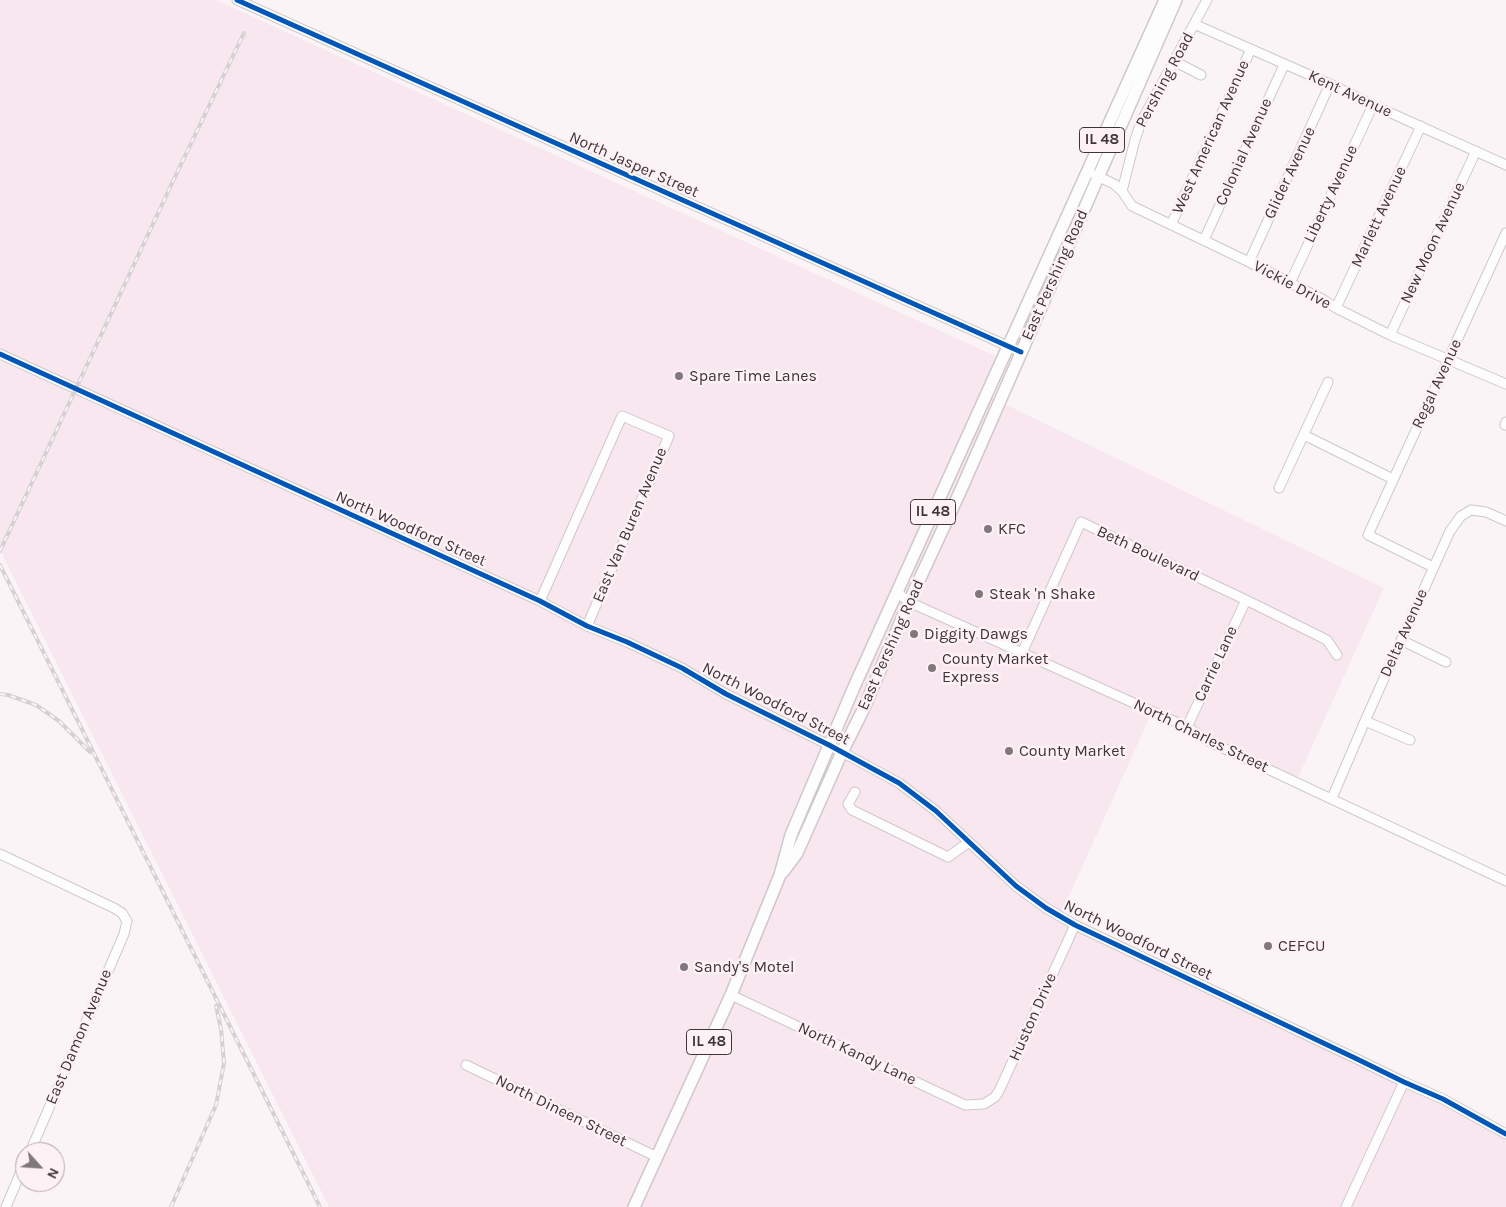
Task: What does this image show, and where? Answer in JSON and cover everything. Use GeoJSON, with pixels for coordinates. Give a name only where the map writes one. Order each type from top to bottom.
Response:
{"type":"FeatureCollection","features":[{"type":"Feature","properties":{"kind":"main road","name":"East Pershing Road"},"geometry":{"type":"LineString","coordinates":[[634,1207],[731,995],[780,875],[790,835],[829,745],[1165,0]]}},
{"type":"Feature","properties":{"kind":"main road","name":"East Pershing Road"},"geometry":{"type":"LineString","coordinates":[[780,875],[797,854],[842,752],[864,708],[909,602],[960,492],[1176,0]]}},
{"type":"Feature","properties":{"kind":"street","name":"North Jasper Street"},"geometry":{"type":"LineString","coordinates":[[237,0],[1021,352]]}},
{"type":"Feature","properties":{"kind":"street","name":"Pershing Road"},"geometry":{"type":"LineString","coordinates":[[1122,191],[1141,122],[1207,0]]}},
{"type":"Feature","properties":{"kind":"street","name":"Kent Avenue"},"geometry":{"type":"LineString","coordinates":[[1194,24],[1506,165]]}},
{"type":"Feature","properties":{"kind":"street","name":"West American Avenue"},"geometry":{"type":"LineString","coordinates":[[1171,224],[1251,49]]}},
{"type":"Feature","properties":{"kind":"street"},"geometry":{"type":"LineString","coordinates":[[1174,61],[1201,75]]}},
{"type":"Feature","properties":{"kind":"street","name":"Colonial Avenue"},"geometry":{"type":"LineString","coordinates":[[1204,240],[1284,65]]}},
{"type":"Feature","properties":{"kind":"street","name":"Glider Avenue"},"geometry":{"type":"LineString","coordinates":[[1249,262],[1330,84]]}},
{"type":"Feature","properties":{"kind":"street","name":"Liberty Avenue"},"geometry":{"type":"LineString","coordinates":[[1290,283],[1373,105]]}},
{"type":"Feature","properties":{"kind":"street","name":"Marlett Avenue"},"geometry":{"type":"LineString","coordinates":[[1336,308],[1421,126]]}},
{"type":"Feature","properties":{"kind":"street","name":"New Moon Avenue"},"geometry":{"type":"LineString","coordinates":[[1390,335],[1476,151]]}},
{"type":"Feature","properties":{"kind":"street","name":"Vickie Drive"},"geometry":{"type":"LineString","coordinates":[[1088,171],[1114,184],[1122,191],[1132,206],[1249,262],[1390,335],[1506,384]]}},
{"type":"Feature","properties":{"kind":"street","name":"Regal Avenue"},"geometry":{"type":"LineString","coordinates":[[1433,567],[1368,535],[1506,233]]}},
{"type":"Feature","properties":{"kind":"street","name":"North Woodford Street"},"geometry":{"type":"LineString","coordinates":[[0,354],[540,601],[586,626],[627,642],[829,745],[899,783],[936,811],[1016,886],[1046,908],[1075,925],[1443,1099],[1506,1134]]}},
{"type":"Feature","properties":{"kind":"street"},"geometry":{"type":"LineString","coordinates":[[1279,488],[1328,382]]}},
{"type":"Feature","properties":{"kind":"street","name":"East Van Buren Avenue"},"geometry":{"type":"LineString","coordinates":[[540,601],[622,416],[669,436],[586,626]]}},
{"type":"Feature","properties":{"kind":"street"},"geometry":{"type":"LineString","coordinates":[[1304,435],[1393,479]]}},
{"type":"Feature","properties":{"kind":"street","name":"Delta Avenue"},"geometry":{"type":"LineString","coordinates":[[1332,798],[1450,531],[1461,516],[1472,510],[1486,512],[1506,521]]}},
{"type":"Feature","properties":{"kind":"street","name":"Beth Boulevard"},"geometry":{"type":"LineString","coordinates":[[1022,652],[1081,522],[1327,640],[1337,655]]}},
{"type":"Feature","properties":{"kind":"street","name":"North Charles Street"},"geometry":{"type":"LineString","coordinates":[[897,592],[909,602],[1187,727],[1208,741],[1506,881]]}},
{"type":"Feature","properties":{"kind":"street","name":"Carrie Lane"},"geometry":{"type":"LineString","coordinates":[[1187,727],[1246,600]]}},
{"type":"Feature","properties":{"kind":"street"},"geometry":{"type":"LineString","coordinates":[[1401,640],[1446,662]]}},
{"type":"Feature","properties":{"kind":"street"},"geometry":{"type":"LineString","coordinates":[[1365,721],[1410,740]]}},
{"type":"Feature","properties":{"kind":"street"},"geometry":{"type":"LineString","coordinates":[[855,792],[848,804],[852,810],[948,856],[970,842]]}},
{"type":"Feature","properties":{"kind":"street","name":"East Damon Avenue"},"geometry":{"type":"LineString","coordinates":[[0,854],[114,908],[122,913],[127,921],[124,934],[34,1142]]}},
{"type":"Feature","properties":{"kind":"street","name":"Huston Drive"},"geometry":{"type":"LineString","coordinates":[[984,1104],[999,1092],[1075,925]]}},
{"type":"Feature","properties":{"kind":"street","name":"North Kandy Lane"},"geometry":{"type":"LineString","coordinates":[[731,995],[965,1105],[984,1104]]}},
{"type":"Feature","properties":{"kind":"street","name":"North Dineen Street"},"geometry":{"type":"LineString","coordinates":[[466,1065],[657,1157]]}},
{"type":"Feature","properties":{"kind":"street"},"geometry":{"type":"LineString","coordinates":[[1346,1207],[1404,1082]]}},
{"type":"Feature","properties":{"kind":"street"},"geometry":{"type":"LineString","coordinates":[[6,1207],[15,1186]]}},
{"type":"Feature","properties":{"kind":"shaded area"},"geometry":{"type":"Polygon","coordinates":[[[0,0],[216,0],[1002,359],[986,395],[1384,588],[1296,782],[1152,712],[1060,916],[1506,1134],[1506,1207],[329,1207],[0,550],[0,0]]]}},
{"type":"Feature","properties":{"kind":"railway"},"geometry":{"type":"LineString","coordinates":[[0,551],[244,33]]}},
{"type":"Feature","properties":{"kind":"railway"},"geometry":{"type":"LineString","coordinates":[[0,565],[320,1207]]}},
{"type":"Feature","properties":{"kind":"railway"},"geometry":{"type":"LineString","coordinates":[[0,694],[36,705],[59,721],[90,752]]}},
{"type":"Feature","properties":{"kind":"railway"},"geometry":{"type":"LineString","coordinates":[[171,1207],[216,1105],[224,1063],[221,1029],[216,1006]]}},
{"type":"Feature","properties":{"kind":"cycle path"},"geometry":{"type":"LineString","coordinates":[[237,0],[1021,352]]}},
{"type":"Feature","properties":{"kind":"cycle path"},"geometry":{"type":"LineString","coordinates":[[0,354],[540,601],[587,626],[627,642],[682,668],[726,694],[829,745],[899,783],[936,811],[1016,886],[1046,908],[1075,925],[1443,1099],[1506,1134]]}},
{"type":"Feature","properties":{"kind":"place","name":"Spare Time Lanes"},"geometry":{"type":"Point","coordinates":[679,376]}},
{"type":"Feature","properties":{"kind":"place","name":"KFC"},"geometry":{"type":"Point","coordinates":[988,529]}},
{"type":"Feature","properties":{"kind":"place","name":"Steak 'n Shake"},"geometry":{"type":"Point","coordinates":[979,594]}},
{"type":"Feature","properties":{"kind":"place","name":"Diggity Dawgs"},"geometry":{"type":"Point","coordinates":[914,634]}},
{"type":"Feature","properties":{"kind":"place","name":"County Market Express"},"geometry":{"type":"Point","coordinates":[932,668]}},
{"type":"Feature","properties":{"kind":"place","name":"County Market"},"geometry":{"type":"Point","coordinates":[1009,751]}},
{"type":"Feature","properties":{"kind":"place","name":"CEFCU"},"geometry":{"type":"Point","coordinates":[1268,946]}},
{"type":"Feature","properties":{"kind":"place","name":"Sandy's Motel"},"geometry":{"type":"Point","coordinates":[684,967]}}]}
